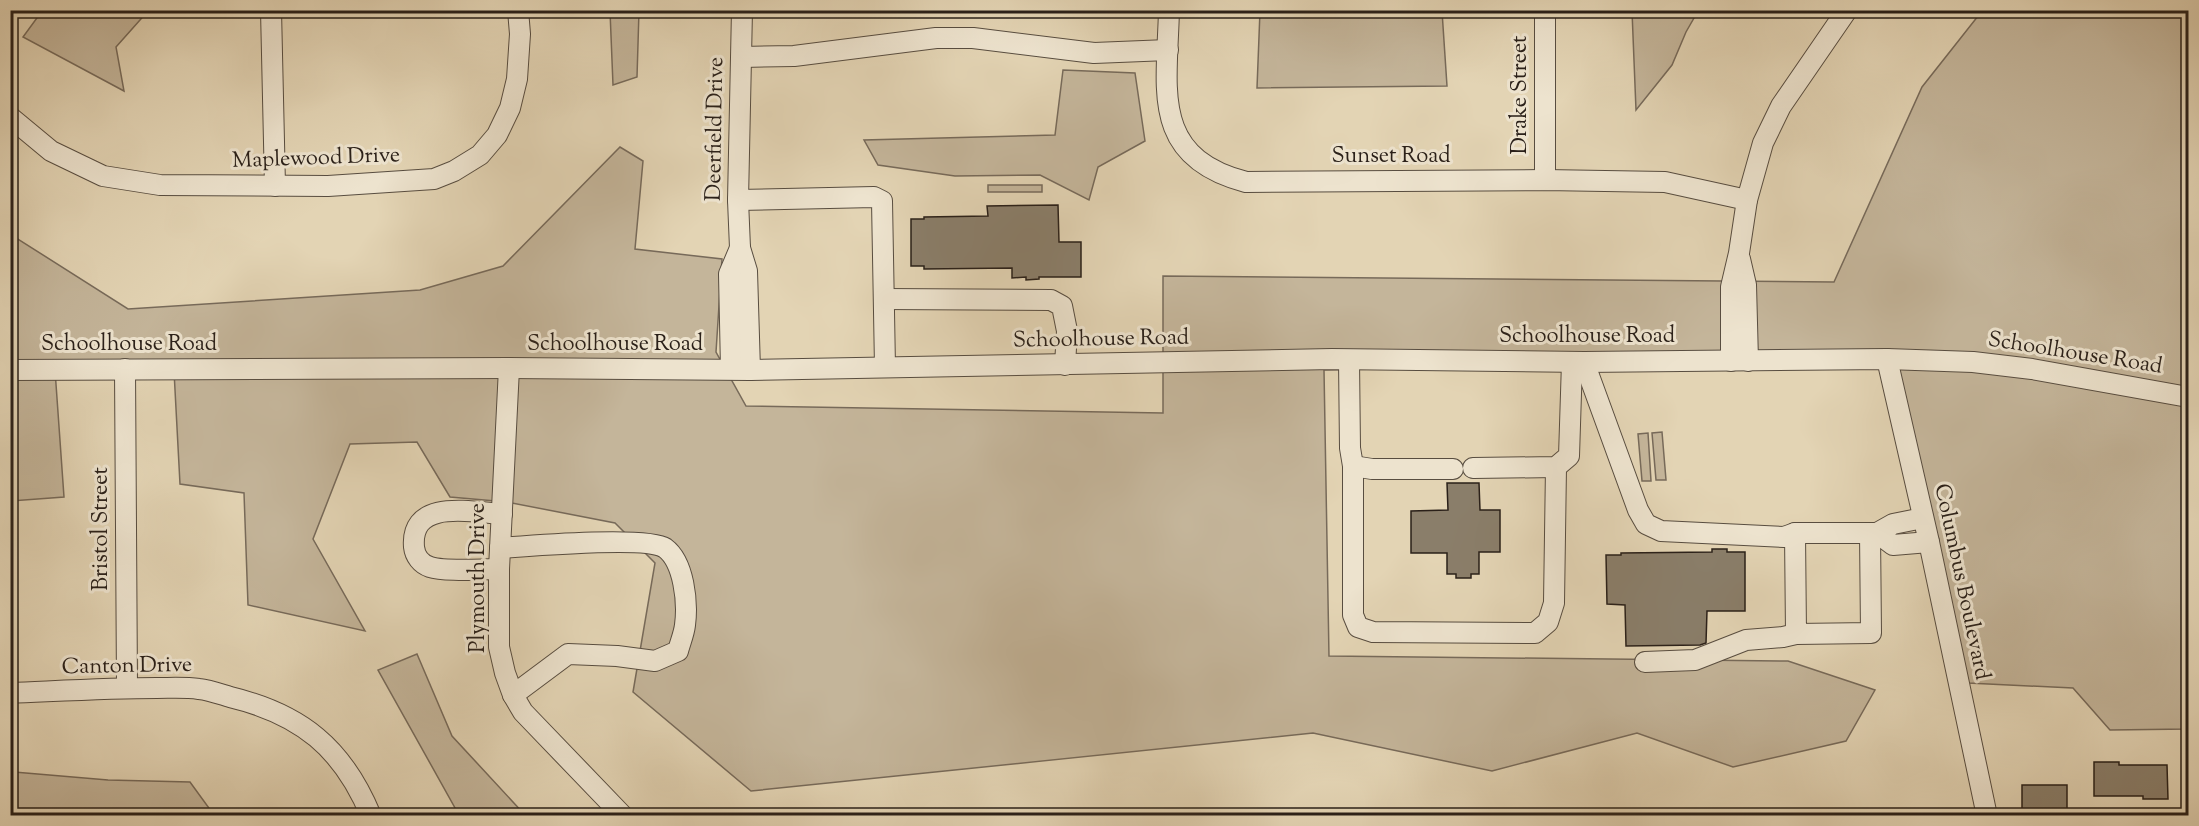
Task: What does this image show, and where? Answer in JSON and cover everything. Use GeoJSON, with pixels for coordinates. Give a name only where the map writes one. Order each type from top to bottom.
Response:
{"type":"FeatureCollection","features":[{"type":"Feature","properties":{"kind":"street"},"geometry":{"type":"LineString","coordinates":[[272,10],[274,186]]}},
{"type":"Feature","properties":{"kind":"street","name":"Maplewood Drive"},"geometry":{"type":"LineString","coordinates":[[10,117],[51,150],[103,176],[160,185],[328,186],[434,179],[454,171],[480,155],[497,135],[510,108],[517,79],[520,34],[518,10]]}},
{"type":"Feature","properties":{"kind":"street","name":"Deerfield Drive"},"geometry":{"type":"LineString","coordinates":[[741,370],[729,274],[740,248],[738,200],[742,10]]}},
{"type":"Feature","properties":{"kind":"street","name":"Sunset Road"},"geometry":{"type":"LineString","coordinates":[[1169,10],[1167,86],[1170,118],[1178,138],[1193,157],[1227,177],[1246,182],[1545,180],[1665,183],[1747,200]]}},
{"type":"Feature","properties":{"kind":"street","name":"Drake Street"},"geometry":{"type":"LineString","coordinates":[[1545,10],[1545,180]]}},
{"type":"Feature","properties":{"kind":"street"},"geometry":{"type":"LineString","coordinates":[[1739,361],[1731,287],[1747,200],[1763,143],[1781,105],[1846,10]]}},
{"type":"Feature","properties":{"kind":"street"},"geometry":{"type":"LineString","coordinates":[[742,57],[794,56],[936,38],[973,38],[1094,53],[1168,50]]}},
{"type":"Feature","properties":{"kind":"street"},"geometry":{"type":"LineString","coordinates":[[738,200],[874,197],[882,201],[885,366]]}},
{"type":"Feature","properties":{"kind":"street"},"geometry":{"type":"LineString","coordinates":[[884,299],[1051,300],[1062,306],[1067,331],[1065,365]]}},
{"type":"Feature","properties":{"kind":"street","name":"Schoolhouse Road"},"geometry":{"type":"LineString","coordinates":[[10,370],[509,368],[741,370],[1349,360],[1578,362],[1887,359],[1973,362],[2032,369],[2188,397]]}},
{"type":"Feature","properties":{"kind":"street","name":"Columbus Boulevard"},"geometry":{"type":"LineString","coordinates":[[1887,359],[1988,816]]}},
{"type":"Feature","properties":{"kind":"street"},"geometry":{"type":"LineString","coordinates":[[1349,360],[1350,448],[1353,466],[1353,615],[1358,627],[1373,632],[1535,633],[1548,622],[1554,603],[1556,467]]}},
{"type":"Feature","properties":{"kind":"street"},"geometry":{"type":"LineString","coordinates":[[1578,362],[1638,510],[1646,524],[1661,531],[1784,537],[1795,533],[1874,533],[1893,524],[1923,518]]}},
{"type":"Feature","properties":{"kind":"street"},"geometry":{"type":"LineString","coordinates":[[1473,468],[1556,467],[1569,456],[1578,362]]}},
{"type":"Feature","properties":{"kind":"street","name":"Plymouth Drive"},"geometry":{"type":"LineString","coordinates":[[509,368],[499,569],[499,647],[505,673],[513,695],[523,712],[623,816]]}},
{"type":"Feature","properties":{"kind":"street","name":"Bristol Street"},"geometry":{"type":"LineString","coordinates":[[125,369],[127,688]]}},
{"type":"Feature","properties":{"kind":"street"},"geometry":{"type":"LineString","coordinates":[[1353,466],[1372,469],[1453,469]]}},
{"type":"Feature","properties":{"kind":"street"},"geometry":{"type":"LineString","coordinates":[[499,569],[430,568],[420,562],[414,549],[414,532],[423,520],[433,513],[445,510],[502,514]]}},
{"type":"Feature","properties":{"kind":"street"},"geometry":{"type":"LineString","coordinates":[[1795,533],[1796,634]]}},
{"type":"Feature","properties":{"kind":"street"},"geometry":{"type":"LineString","coordinates":[[1874,533],[1893,545],[1929,542]]}},
{"type":"Feature","properties":{"kind":"street"},"geometry":{"type":"LineString","coordinates":[[1645,662],[1695,660],[1746,640],[1796,634],[1871,633],[1874,533]]}},
{"type":"Feature","properties":{"kind":"street"},"geometry":{"type":"LineString","coordinates":[[500,548],[611,542],[662,546],[674,556],[683,579],[685,625],[678,651],[655,661],[618,656],[568,654],[513,695]]}},
{"type":"Feature","properties":{"kind":"street","name":"Canton Drive"},"geometry":{"type":"LineString","coordinates":[[10,693],[127,688],[199,689],[257,703],[289,718],[319,739],[338,757],[357,785],[371,816]]}},
{"type":"Feature","properties":{"kind":"shaded area"},"geometry":{"type":"Polygon","coordinates":[[[42,11],[148,11],[116,47],[124,91],[23,37],[42,11]]]}},
{"type":"Feature","properties":{"kind":"shaded area"},"geometry":{"type":"Polygon","coordinates":[[[610,11],[639,11],[637,77],[613,85],[610,11]]]}},
{"type":"Feature","properties":{"kind":"shaded area"},"geometry":{"type":"Polygon","coordinates":[[[1260,11],[1442,11],[1447,86],[1257,88],[1260,11]]]}},
{"type":"Feature","properties":{"kind":"shaded area"},"geometry":{"type":"Polygon","coordinates":[[[1632,11],[1698,11],[1672,65],[1636,110],[1632,11]]]}},
{"type":"Feature","properties":{"kind":"shaded area"},"geometry":{"type":"Polygon","coordinates":[[[1982,11],[2188,11],[2188,729],[2110,730],[2073,688],[1968,683],[1889,360],[1324,370],[1329,656],[1788,661],[1875,690],[1846,741],[1733,767],[1637,733],[1492,771],[1313,733],[751,791],[633,692],[655,563],[615,523],[507,502],[450,497],[417,442],[350,444],[313,539],[365,631],[248,605],[244,493],[180,484],[174,371],[55,370],[64,497],[11,501],[10,234],[128,309],[420,290],[503,266],[620,147],[643,161],[635,249],[722,259],[716,352],[746,406],[1163,413],[1163,276],[1834,282],[1922,87],[1982,11]]]}},
{"type":"Feature","properties":{"kind":"shaded area"},"geometry":{"type":"Polygon","coordinates":[[[1063,70],[1135,73],[1145,141],[1098,167],[1089,200],[1040,175],[955,176],[878,165],[864,140],[1055,135],[1063,70]]]}},
{"type":"Feature","properties":{"kind":"shaded area"},"geometry":{"type":"Polygon","coordinates":[[[988,185],[1042,185],[1042,192],[988,192],[988,185]]]}},
{"type":"Feature","properties":{"kind":"shaded area"},"geometry":{"type":"Polygon","coordinates":[[[1662,432],[1666,480],[1656,480],[1652,433],[1662,432]]]}},
{"type":"Feature","properties":{"kind":"shaded area"},"geometry":{"type":"Polygon","coordinates":[[[1648,433],[1651,481],[1642,481],[1638,434],[1648,433]]]}},
{"type":"Feature","properties":{"kind":"shaded area"},"geometry":{"type":"Polygon","coordinates":[[[417,654],[452,736],[525,815],[459,815],[378,670],[417,654]]]}},
{"type":"Feature","properties":{"kind":"shaded area"},"geometry":{"type":"Polygon","coordinates":[[[11,773],[108,780],[190,782],[214,815],[59,816],[45,812],[35,815],[11,815],[11,773]]]}},
{"type":"Feature","properties":{"kind":"building"},"geometry":{"type":"Polygon","coordinates":[[[1058,205],[1059,242],[1081,242],[1081,277],[1039,277],[1039,279],[1026,280],[1026,277],[1012,278],[1012,268],[924,269],[924,266],[911,266],[911,219],[988,216],[987,206],[1058,205]]]}},
{"type":"Feature","properties":{"kind":"building"},"geometry":{"type":"Polygon","coordinates":[[[1447,483],[1479,483],[1480,510],[1500,510],[1500,552],[1479,552],[1479,574],[1471,574],[1471,578],[1456,578],[1456,574],[1447,574],[1447,553],[1411,553],[1411,511],[1448,510],[1447,483]]]}},
{"type":"Feature","properties":{"kind":"building"},"geometry":{"type":"Polygon","coordinates":[[[1712,549],[1745,552],[1745,611],[1707,611],[1706,643],[1700,645],[1626,646],[1625,605],[1607,604],[1606,555],[1712,552],[1712,549]]]}},
{"type":"Feature","properties":{"kind":"building"},"geometry":{"type":"Polygon","coordinates":[[[2094,762],[2119,762],[2119,765],[2167,765],[2168,799],[2143,799],[2143,796],[2094,796],[2094,762]]]}},
{"type":"Feature","properties":{"kind":"building"},"geometry":{"type":"Polygon","coordinates":[[[2022,785],[2067,785],[2067,811],[2034,813],[2034,811],[2022,811],[2022,785]]]}}]}
